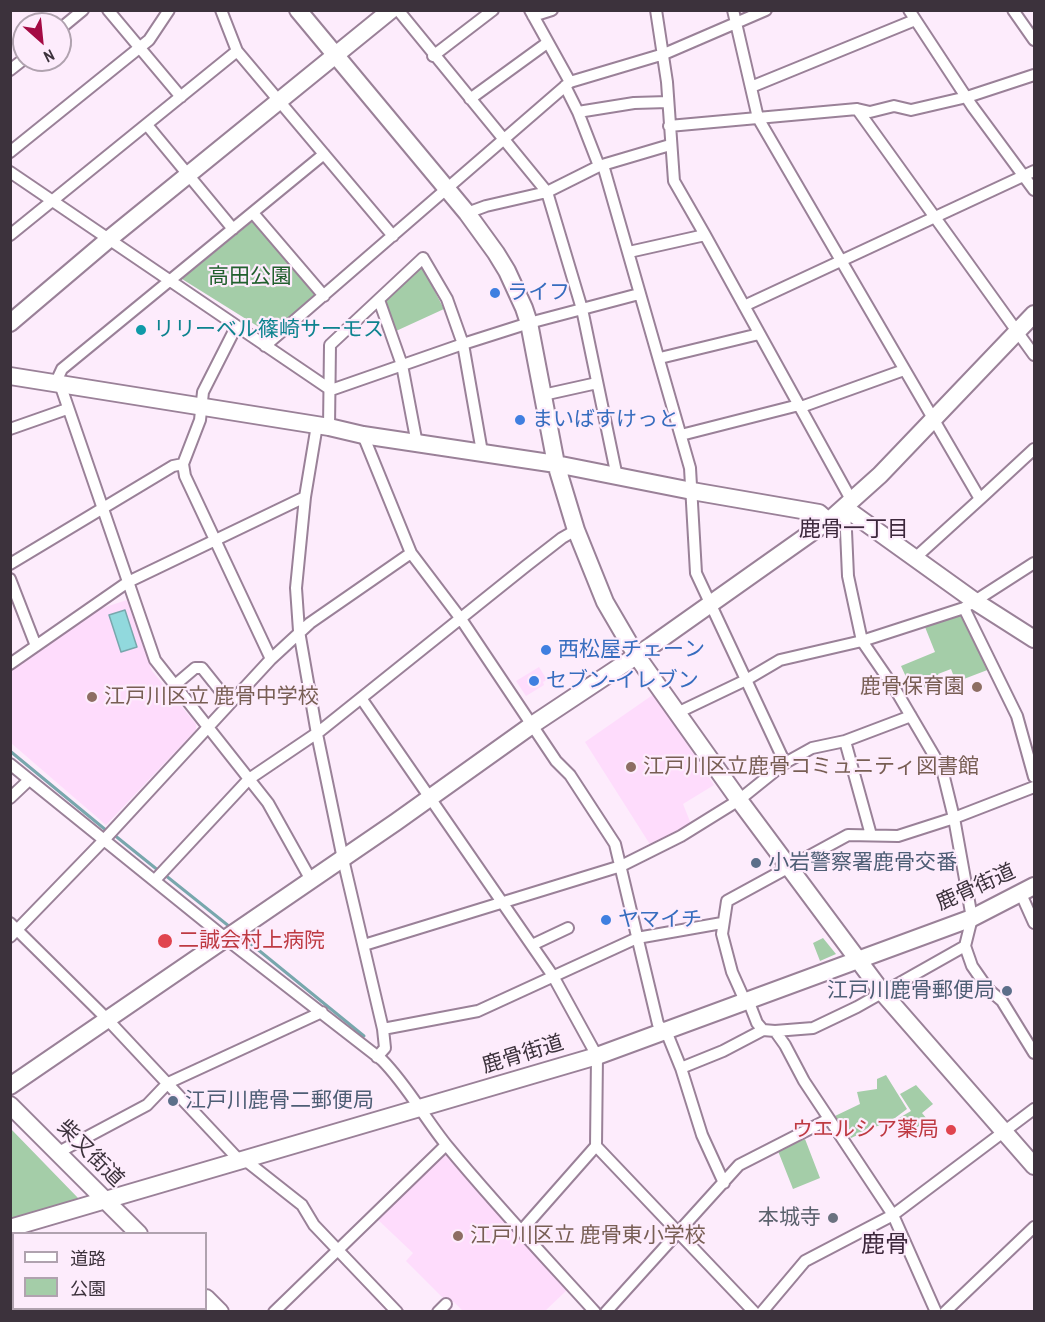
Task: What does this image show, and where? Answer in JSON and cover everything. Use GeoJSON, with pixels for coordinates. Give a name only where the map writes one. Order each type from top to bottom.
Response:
{"type":"FeatureCollection","features":[{"type":"Feature","properties":{"kind":"street"},"geometry":{"type":"LineString","coordinates":[[108,10],[181,97]]}},
{"type":"Feature","properties":{"kind":"street"},"geometry":{"type":"LineString","coordinates":[[10,152],[148,40],[169,10]]}},
{"type":"Feature","properties":{"kind":"street"},"geometry":{"type":"LineString","coordinates":[[221,10],[237,51],[393,236]]}},
{"type":"Feature","properties":{"kind":"street"},"geometry":{"type":"LineString","coordinates":[[298,10],[467,213],[507,271],[529,323],[556,464],[576,530],[605,602],[636,655],[788,868],[882,992],[1035,1166]]}},
{"type":"Feature","properties":{"kind":"street"},"geometry":{"type":"LineString","coordinates":[[10,322],[391,10]]}},
{"type":"Feature","properties":{"kind":"street"},"geometry":{"type":"LineString","coordinates":[[398,10],[433,56],[547,192],[582,309],[616,477]]}},
{"type":"Feature","properties":{"kind":"street"},"geometry":{"type":"LineString","coordinates":[[433,56],[493,10]]}},
{"type":"Feature","properties":{"kind":"street"},"geometry":{"type":"LineString","coordinates":[[552,10],[531,13],[567,84],[601,165],[629,252],[690,468],[696,573],[785,764]]}},
{"type":"Feature","properties":{"kind":"street"},"geometry":{"type":"LineString","coordinates":[[656,10],[664,54],[674,182],[848,494],[850,504],[848,576],[862,641],[895,688],[942,769],[954,818],[972,918],[965,946],[972,966],[988,989],[1002,1001],[1035,1053]]}},
{"type":"Feature","properties":{"kind":"street"},"geometry":{"type":"LineString","coordinates":[[733,10],[758,118],[980,499]]}},
{"type":"Feature","properties":{"kind":"street"},"geometry":{"type":"LineString","coordinates":[[265,346],[567,84],[664,54],[766,10]]}},
{"type":"Feature","properties":{"kind":"street"},"geometry":{"type":"LineString","coordinates":[[1013,10],[1035,40]]}},
{"type":"Feature","properties":{"kind":"street"},"geometry":{"type":"LineString","coordinates":[[750,87],[912,15],[967,97],[1029,174],[1035,190]]}},
{"type":"Feature","properties":{"kind":"street"},"geometry":{"type":"LineString","coordinates":[[470,99],[547,43]]}},
{"type":"Feature","properties":{"kind":"street"},"geometry":{"type":"LineString","coordinates":[[10,235],[237,51]]}},
{"type":"Feature","properties":{"kind":"street"},"geometry":{"type":"LineString","coordinates":[[669,126],[857,109],[870,112],[894,106],[911,110],[967,97],[1035,75]]}},
{"type":"Feature","properties":{"kind":"street"},"geometry":{"type":"LineString","coordinates":[[579,112],[634,103],[668,102]]}},
{"type":"Feature","properties":{"kind":"street"},"geometry":{"type":"LineString","coordinates":[[857,109],[1035,355]]}},
{"type":"Feature","properties":{"kind":"street"},"geometry":{"type":"LineString","coordinates":[[147,124],[233,229]]}},
{"type":"Feature","properties":{"kind":"street"},"geometry":{"type":"LineString","coordinates":[[467,213],[486,206],[547,192],[601,165],[670,146]]}},
{"type":"Feature","properties":{"kind":"street"},"geometry":{"type":"LineString","coordinates":[[311,880],[268,803],[155,660],[58,384],[62,369],[324,154]]}},
{"type":"Feature","properties":{"kind":"street"},"geometry":{"type":"LineString","coordinates":[[10,172],[331,390]]}},
{"type":"Feature","properties":{"kind":"street"},"geometry":{"type":"LineString","coordinates":[[744,306],[1029,174]]}},
{"type":"Feature","properties":{"kind":"street"},"geometry":{"type":"LineString","coordinates":[[253,213],[324,296]]}},
{"type":"Feature","properties":{"kind":"street"},"geometry":{"type":"LineString","coordinates":[[629,252],[705,234]]}},
{"type":"Feature","properties":{"kind":"street"},"geometry":{"type":"LineString","coordinates":[[377,1057],[385,1048],[383,1029],[343,859],[317,734],[299,631],[296,588],[305,497],[331,390],[330,345],[423,258],[447,299],[463,344],[482,452]]}},
{"type":"Feature","properties":{"kind":"street"},"geometry":{"type":"LineString","coordinates":[[331,390],[529,323],[639,294]]}},
{"type":"Feature","properties":{"kind":"street"},"geometry":{"type":"LineString","coordinates":[[379,300],[402,365],[417,444]]}},
{"type":"Feature","properties":{"kind":"street"},"geometry":{"type":"LineString","coordinates":[[10,1086],[343,859],[532,725],[828,521],[850,504],[1035,314]]}},
{"type":"Feature","properties":{"kind":"street"},"geometry":{"type":"LineString","coordinates":[[236,327],[203,392],[201,420],[183,464],[185,476],[271,659]]}},
{"type":"Feature","properties":{"kind":"street"},"geometry":{"type":"LineString","coordinates":[[660,358],[759,334]]}},
{"type":"Feature","properties":{"kind":"street"},"geometry":{"type":"LineString","coordinates":[[681,435],[800,406],[904,369]]}},
{"type":"Feature","properties":{"kind":"street"},"geometry":{"type":"LineString","coordinates":[[10,376],[323,426],[417,444],[556,464],[819,513],[828,521]]}},
{"type":"Feature","properties":{"kind":"street"},"geometry":{"type":"LineString","coordinates":[[543,395],[597,383]]}},
{"type":"Feature","properties":{"kind":"street"},"geometry":{"type":"LineString","coordinates":[[10,429],[67,409]]}},
{"type":"Feature","properties":{"kind":"street"},"geometry":{"type":"LineString","coordinates":[[363,435],[411,553],[461,619],[556,761],[570,775],[615,844],[658,1024],[668,1036],[681,1068],[702,1135],[724,1183]]}},
{"type":"Feature","properties":{"kind":"street"},"geometry":{"type":"LineString","coordinates":[[915,558],[1035,449]]}},
{"type":"Feature","properties":{"kind":"street"},"geometry":{"type":"LineString","coordinates":[[10,564],[173,466],[183,464]]}},
{"type":"Feature","properties":{"kind":"street"},"geometry":{"type":"LineString","coordinates":[[10,664],[128,582],[305,497]]}},
{"type":"Feature","properties":{"kind":"street"},"geometry":{"type":"LineString","coordinates":[[850,504],[970,605],[1035,639]]}},
{"type":"Feature","properties":{"kind":"street"},"geometry":{"type":"LineString","coordinates":[[155,880],[249,779],[317,734],[553,545],[576,530]]}},
{"type":"Feature","properties":{"kind":"street"},"geometry":{"type":"LineString","coordinates":[[397,1311],[314,1225],[302,1205],[242,1160],[107,1019],[13,930],[103,841],[299,631],[411,553]]}},
{"type":"Feature","properties":{"kind":"street"},"geometry":{"type":"LineString","coordinates":[[677,712],[746,680],[780,660],[862,641],[970,605],[1035,563]]}},
{"type":"Feature","properties":{"kind":"street"},"geometry":{"type":"LineString","coordinates":[[10,579],[36,646]]}},
{"type":"Feature","properties":{"kind":"street"},"geometry":{"type":"LineString","coordinates":[[970,605],[1017,716],[1035,777]]}},
{"type":"Feature","properties":{"kind":"street"},"geometry":{"type":"LineString","coordinates":[[175,685],[195,668],[202,668],[230,703]]}},
{"type":"Feature","properties":{"kind":"street"},"geometry":{"type":"LineString","coordinates":[[361,698],[553,976],[597,1056],[596,1146],[521,1231]]}},
{"type":"Feature","properties":{"kind":"street"},"geometry":{"type":"LineString","coordinates":[[364,945],[621,866],[681,836],[739,800],[785,764],[812,748],[845,741],[911,716]]}},
{"type":"Feature","properties":{"kind":"street"},"geometry":{"type":"LineString","coordinates":[[845,741],[871,835]]}},
{"type":"Feature","properties":{"kind":"street"},"geometry":{"type":"LineString","coordinates":[[10,764],[103,841],[377,1057],[393,1072],[446,1145],[595,1311]]}},
{"type":"Feature","properties":{"kind":"street"},"geometry":{"type":"LineString","coordinates":[[10,798],[29,780]]}},
{"type":"Feature","properties":{"kind":"street"},"geometry":{"type":"LineString","coordinates":[[763,1030],[732,972],[722,934],[727,901],[848,835],[898,836],[954,818],[1035,787]]}},
{"type":"Feature","properties":{"kind":"street"},"geometry":{"type":"LineString","coordinates":[[1028,890],[1035,923]]}},
{"type":"Feature","properties":{"kind":"street","name":"鹿骨街道"},"geometry":{"type":"LineString","coordinates":[[22,1228],[104,1200],[419,1110],[597,1056],[972,918],[1028,890]]}},
{"type":"Feature","properties":{"kind":"street"},"geometry":{"type":"LineString","coordinates":[[383,1029],[478,1011],[637,938],[722,923]]}},
{"type":"Feature","properties":{"kind":"street"},"geometry":{"type":"LineString","coordinates":[[532,945],[568,928]]}},
{"type":"Feature","properties":{"kind":"street"},"geometry":{"type":"LineString","coordinates":[[681,1068],[723,1051],[763,1030],[813,1028],[857,1007],[965,946]]}},
{"type":"Feature","properties":{"kind":"street"},"geometry":{"type":"LineString","coordinates":[[57,1153],[147,1105],[168,1083],[322,1012]]}},
{"type":"Feature","properties":{"kind":"street"},"geometry":{"type":"LineString","coordinates":[[775,1031],[804,1081],[893,1215],[936,1311]]}},
{"type":"Feature","properties":{"kind":"street","name":"柴又街道"},"geometry":{"type":"LineString","coordinates":[[10,1105],[138,1232]]}},
{"type":"Feature","properties":{"kind":"street"},"geometry":{"type":"LineString","coordinates":[[762,1311],[805,1262],[893,1215],[1035,1109]]}},
{"type":"Feature","properties":{"kind":"street"},"geometry":{"type":"LineString","coordinates":[[606,1311],[739,1165],[829,1119]]}},
{"type":"Feature","properties":{"kind":"street"},"geometry":{"type":"LineString","coordinates":[[274,1311],[446,1145]]}},
{"type":"Feature","properties":{"kind":"street"},"geometry":{"type":"LineString","coordinates":[[596,1146],[754,1311]]}},
{"type":"Feature","properties":{"kind":"street"},"geometry":{"type":"LineString","coordinates":[[945,1311],[1035,1227]]}},
{"type":"Feature","properties":{"kind":"street"},"geometry":{"type":"LineString","coordinates":[[207,1299],[220,1311]]}},
{"type":"Feature","properties":{"kind":"shaded area","name":"江戸川区立 鹿骨中学校"},"geometry":{"type":"Polygon","coordinates":[[[127,600],[152,671],[196,724],[196,730],[106,825],[11,743],[11,670],[99,609],[127,600]]]}},
{"type":"Feature","properties":{"kind":"shaded area"},"geometry":{"type":"Polygon","coordinates":[[[539,667],[547,680],[543,682],[544,685],[526,696],[516,681],[539,667]]]}},
{"type":"Feature","properties":{"kind":"shaded area"},"geometry":{"type":"Polygon","coordinates":[[[654,694],[714,785],[683,804],[691,824],[651,846],[585,742],[654,694]]]}},
{"type":"Feature","properties":{"kind":"shaded area","name":"江戸川区立 鹿骨東小学校"},"geometry":{"type":"Polygon","coordinates":[[[444,1153],[448,1154],[568,1289],[545,1311],[463,1311],[454,1302],[449,1304],[406,1261],[413,1253],[376,1218],[444,1153]]]}},
{"type":"Feature","properties":{"kind":"green space","name":"高田公園"},"geometry":{"type":"Polygon","coordinates":[[[253,221],[317,293],[270,334],[182,279],[253,221]]]}},
{"type":"Feature","properties":{"kind":"green space"},"geometry":{"type":"Polygon","coordinates":[[[421,265],[444,309],[396,331],[385,302],[421,265]]]}},
{"type":"Feature","properties":{"kind":"green space"},"geometry":{"type":"Polygon","coordinates":[[[960,614],[964,616],[990,669],[956,682],[951,669],[938,674],[941,681],[925,688],[922,683],[911,688],[901,666],[935,652],[925,627],[960,614]]]}},
{"type":"Feature","properties":{"kind":"green space"},"geometry":{"type":"Polygon","coordinates":[[[823,938],[836,954],[820,961],[813,943],[823,938]]]}},
{"type":"Feature","properties":{"kind":"green space"},"geometry":{"type":"Polygon","coordinates":[[[886,1075],[907,1109],[895,1118],[851,1138],[835,1116],[860,1104],[857,1092],[877,1089],[877,1079],[886,1075]]]}},
{"type":"Feature","properties":{"kind":"green space"},"geometry":{"type":"Polygon","coordinates":[[[916,1085],[933,1104],[922,1113],[927,1119],[913,1131],[899,1118],[911,1111],[900,1094],[916,1085]]]}},
{"type":"Feature","properties":{"kind":"green space"},"geometry":{"type":"Polygon","coordinates":[[[11,1129],[79,1199],[11,1219],[11,1129]]]}},
{"type":"Feature","properties":{"kind":"green space"},"geometry":{"type":"Polygon","coordinates":[[[805,1139],[820,1178],[793,1189],[778,1151],[805,1139]]]}},
{"type":"Feature","properties":{"kind":"water"},"geometry":{"type":"Polygon","coordinates":[[[125,610],[137,647],[121,652],[109,615],[125,610]]]}},
{"type":"Feature","properties":{"kind":"waterway"},"geometry":{"type":"LineString","coordinates":[[10,751],[107,831]]}},
{"type":"Feature","properties":{"kind":"waterway"},"geometry":{"type":"LineString","coordinates":[[113,834],[159,871]]}},
{"type":"Feature","properties":{"kind":"waterway"},"geometry":{"type":"LineString","coordinates":[[165,875],[230,927]]}},
{"type":"Feature","properties":{"kind":"waterway"},"geometry":{"type":"LineString","coordinates":[[240,935],[364,1036]]}},
{"type":"Feature","properties":{"kind":"place","name":"ライフ"},"geometry":{"type":"Point","coordinates":[495,293]}},
{"type":"Feature","properties":{"kind":"place","name":"リリーベル篠崎サーモス"},"geometry":{"type":"Point","coordinates":[141,330]}},
{"type":"Feature","properties":{"kind":"place","name":"まいばすけっと"},"geometry":{"type":"Point","coordinates":[520,420]}},
{"type":"Feature","properties":{"kind":"place","name":"西松屋チェーン"},"geometry":{"type":"Point","coordinates":[546,650]}},
{"type":"Feature","properties":{"kind":"place","name":"セブン-イレブン"},"geometry":{"type":"Point","coordinates":[534,681]}},
{"type":"Feature","properties":{"kind":"place","name":"鹿骨保育園"},"geometry":{"type":"Point","coordinates":[977,687]}},
{"type":"Feature","properties":{"kind":"place","name":"江戸川区立 鹿骨中学校"},"geometry":{"type":"Point","coordinates":[92,697]}},
{"type":"Feature","properties":{"kind":"place","name":"江戸川区立鹿骨コミュニティ図書館"},"geometry":{"type":"Point","coordinates":[631,767]}},
{"type":"Feature","properties":{"kind":"place","name":"小岩警察署鹿骨交番"},"geometry":{"type":"Point","coordinates":[756,863]}},
{"type":"Feature","properties":{"kind":"place","name":"ヤマイチ"},"geometry":{"type":"Point","coordinates":[606,920]}},
{"type":"Feature","properties":{"kind":"place","name":"二誠会村上病院"},"geometry":{"type":"Point","coordinates":[165,941]}},
{"type":"Feature","properties":{"kind":"place","name":"江戸川鹿骨郵便局"},"geometry":{"type":"Point","coordinates":[1007,991]}},
{"type":"Feature","properties":{"kind":"place","name":"江戸川鹿骨二郵便局"},"geometry":{"type":"Point","coordinates":[173,1101]}},
{"type":"Feature","properties":{"kind":"place","name":"ウエルシア薬局"},"geometry":{"type":"Point","coordinates":[951,1130]}},
{"type":"Feature","properties":{"kind":"place","name":"本城寺"},"geometry":{"type":"Point","coordinates":[833,1218]}},
{"type":"Feature","properties":{"kind":"place","name":"江戸川区立 鹿骨東小学校"},"geometry":{"type":"Point","coordinates":[458,1236]}},
{"type":"Feature","properties":{"kind":"district","name":"鹿骨一丁目"},"geometry":{"type":"Point","coordinates":[854,530]}},
{"type":"Feature","properties":{"kind":"district","name":"鹿骨"},"geometry":{"type":"Point","coordinates":[885,1246]}}]}
